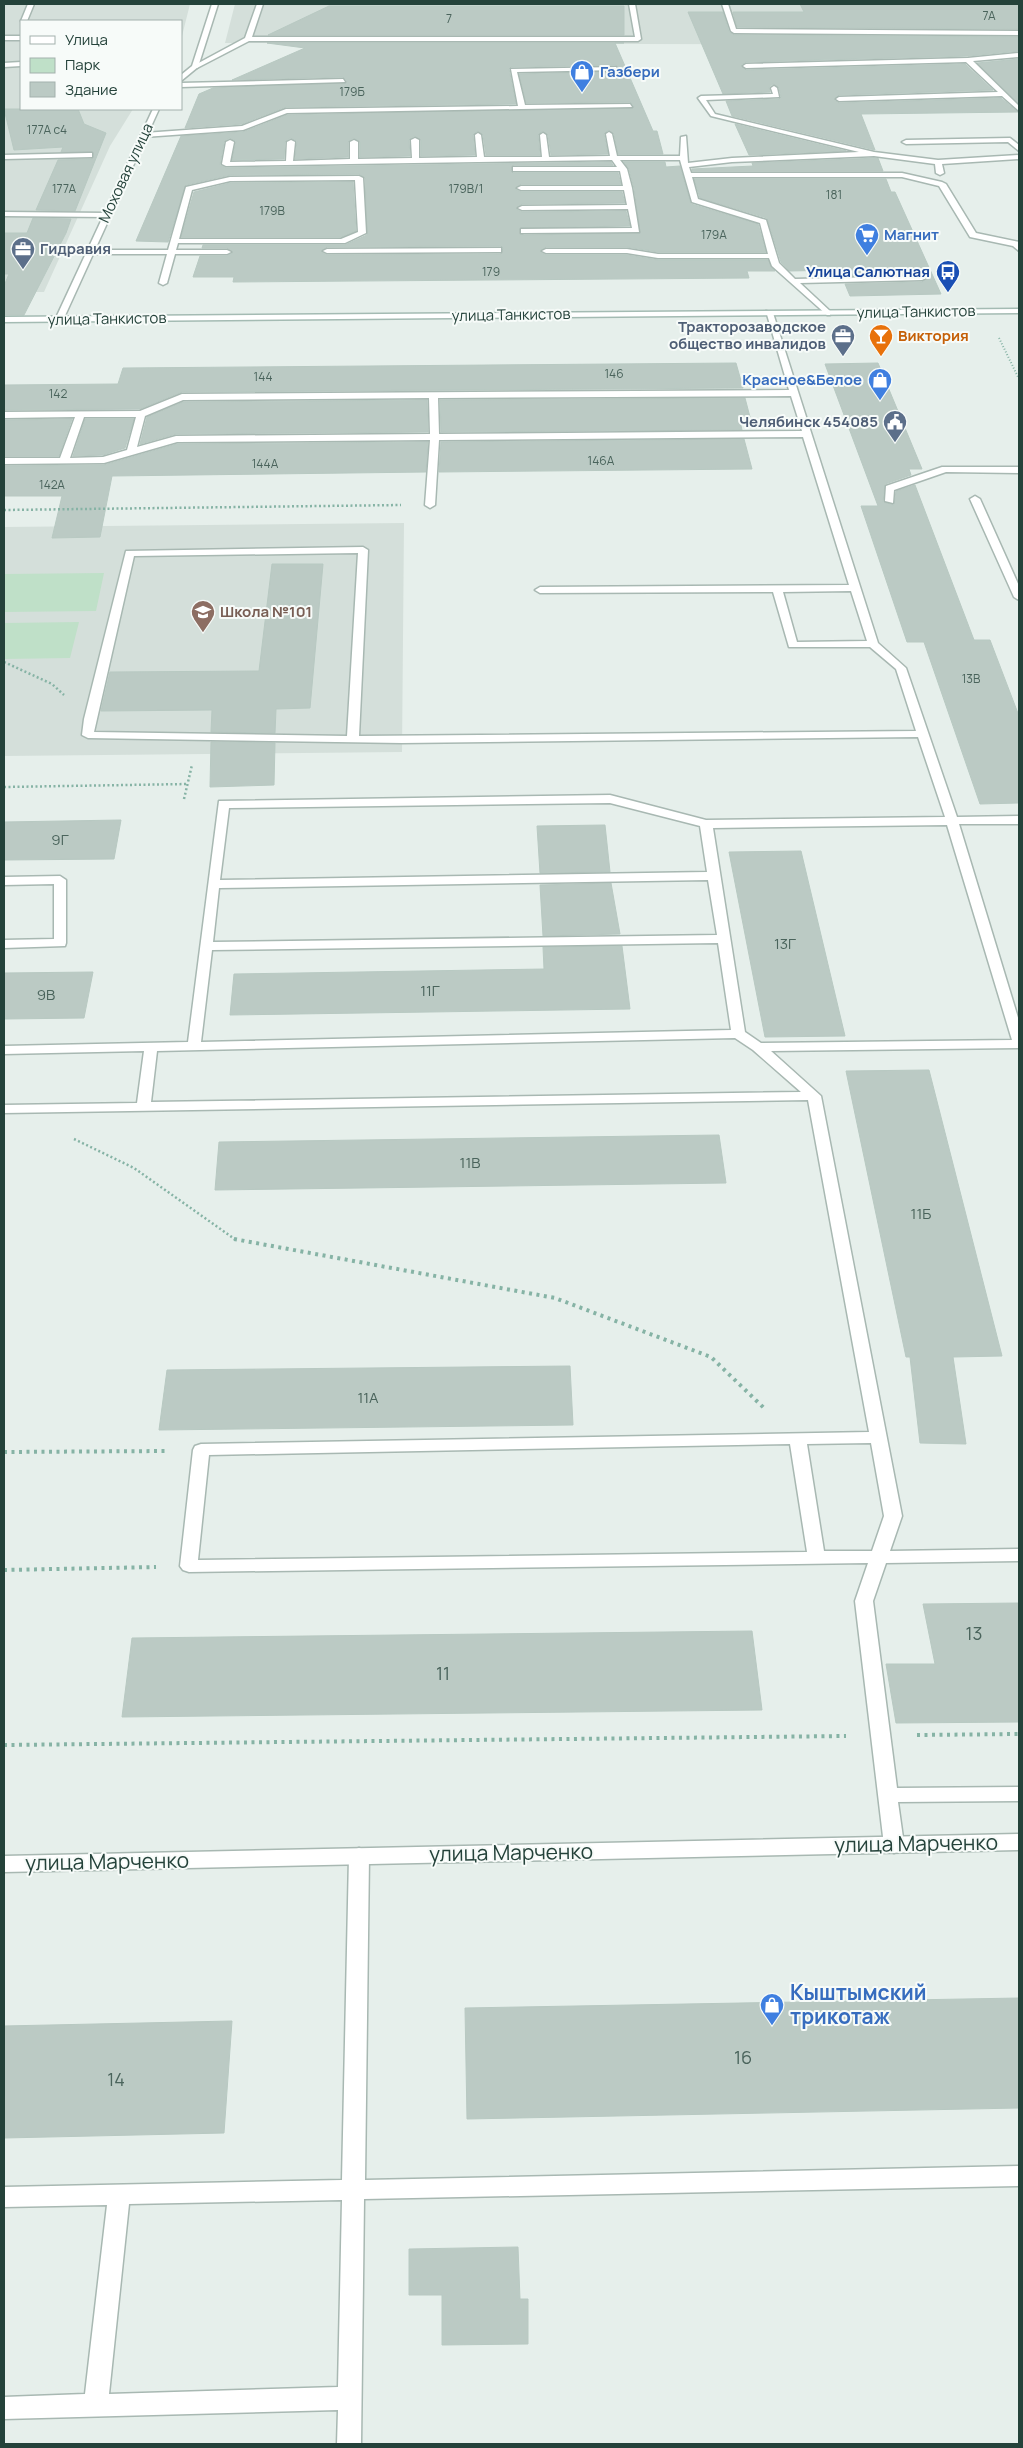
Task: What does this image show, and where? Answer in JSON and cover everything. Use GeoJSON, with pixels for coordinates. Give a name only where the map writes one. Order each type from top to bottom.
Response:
{"type":"FeatureCollection","features":[{"type":"Feature","properties":{"kind":"street"},"geometry":{"type":"LineString","coordinates":[[24,20],[31,4]]}},
{"type":"Feature","properties":{"kind":"street"},"geometry":{"type":"LineString","coordinates":[[195,67],[215,4]]}},
{"type":"Feature","properties":{"kind":"street"},"geometry":{"type":"LineString","coordinates":[[248,38],[260,4]]}},
{"type":"Feature","properties":{"kind":"street"},"geometry":{"type":"LineString","coordinates":[[182,78],[195,67],[248,38],[638,39],[632,4]]}},
{"type":"Feature","properties":{"kind":"street"},"geometry":{"type":"LineString","coordinates":[[725,4],[734,31],[1019,33]]}},
{"type":"Feature","properties":{"kind":"street"},"geometry":{"type":"LineString","coordinates":[[4,38],[20,38]]}},
{"type":"Feature","properties":{"kind":"street"},"geometry":{"type":"LineString","coordinates":[[746,66],[968,60],[1019,56]]}},
{"type":"Feature","properties":{"kind":"street"},"geometry":{"type":"LineString","coordinates":[[968,60],[1019,109]]}},
{"type":"Feature","properties":{"kind":"street"},"geometry":{"type":"LineString","coordinates":[[4,65],[20,64]]}},
{"type":"Feature","properties":{"kind":"street"},"geometry":{"type":"LineString","coordinates":[[522,108],[513,70],[616,70]]}},
{"type":"Feature","properties":{"kind":"street"},"geometry":{"type":"LineString","coordinates":[[182,85],[343,81]]}},
{"type":"Feature","properties":{"kind":"street"},"geometry":{"type":"LineString","coordinates":[[774,88],[777,96],[701,98],[713,115],[874,154],[938,162],[1019,157]]}},
{"type":"Feature","properties":{"kind":"street"},"geometry":{"type":"LineString","coordinates":[[839,99],[1003,94]]}},
{"type":"Feature","properties":{"kind":"street"},"geometry":{"type":"LineString","coordinates":[[144,135],[243,128],[286,110],[630,106]]}},
{"type":"Feature","properties":{"kind":"street","name":"Моховая улица"},"geometry":{"type":"LineString","coordinates":[[59,320],[156,110]]}},
{"type":"Feature","properties":{"kind":"street"},"geometry":{"type":"LineString","coordinates":[[524,231],[636,230],[623,169],[614,158],[609,134]]}},
{"type":"Feature","properties":{"kind":"street"},"geometry":{"type":"LineString","coordinates":[[478,135],[481,159]]}},
{"type":"Feature","properties":{"kind":"street"},"geometry":{"type":"LineString","coordinates":[[542,135],[546,158]]}},
{"type":"Feature","properties":{"kind":"street"},"geometry":{"type":"LineString","coordinates":[[684,137],[684,161],[695,200],[763,222],[775,264],[827,312]]}},
{"type":"Feature","properties":{"kind":"street"},"geometry":{"type":"LineString","coordinates":[[415,140],[416,161]]}},
{"type":"Feature","properties":{"kind":"street"},"geometry":{"type":"LineString","coordinates":[[906,142],[1010,140],[1019,149]]}},
{"type":"Feature","properties":{"kind":"street"},"geometry":{"type":"LineString","coordinates":[[230,142],[226,164],[546,158],[684,161],[874,154]]}},
{"type":"Feature","properties":{"kind":"street"},"geometry":{"type":"LineString","coordinates":[[289,163],[291,142]]}},
{"type":"Feature","properties":{"kind":"street"},"geometry":{"type":"LineString","coordinates":[[354,142],[354,162]]}},
{"type":"Feature","properties":{"kind":"street"},"geometry":{"type":"LineString","coordinates":[[4,157],[89,155]]}},
{"type":"Feature","properties":{"kind":"street"},"geometry":{"type":"LineString","coordinates":[[938,162],[942,184],[973,235],[1016,244],[1019,249]]}},
{"type":"Feature","properties":{"kind":"street"},"geometry":{"type":"LineString","coordinates":[[516,169],[623,169]]}},
{"type":"Feature","properties":{"kind":"street"},"geometry":{"type":"LineString","coordinates":[[688,176],[902,175],[942,184]]}},
{"type":"Feature","properties":{"kind":"street"},"geometry":{"type":"LineString","coordinates":[[163,283],[189,189],[230,179],[359,178],[362,233],[342,241],[176,241]]}},
{"type":"Feature","properties":{"kind":"street"},"geometry":{"type":"LineString","coordinates":[[521,188],[628,188]]}},
{"type":"Feature","properties":{"kind":"street"},"geometry":{"type":"LineString","coordinates":[[522,208],[632,207]]}},
{"type":"Feature","properties":{"kind":"street"},"geometry":{"type":"LineString","coordinates":[[4,214],[107,215]]}},
{"type":"Feature","properties":{"kind":"street"},"geometry":{"type":"LineString","coordinates":[[321,251],[498,250]]}},
{"type":"Feature","properties":{"kind":"street"},"geometry":{"type":"LineString","coordinates":[[546,251],[627,251],[658,256],[773,256]]}},
{"type":"Feature","properties":{"kind":"street"},"geometry":{"type":"LineString","coordinates":[[90,252],[232,252]]}},
{"type":"Feature","properties":{"kind":"street"},"geometry":{"type":"LineString","coordinates":[[794,281],[922,278]]}},
{"type":"Feature","properties":{"kind":"street","name":"улица Танкистов"},"geometry":{"type":"LineString","coordinates":[[4,320],[1019,311]]}},
{"type":"Feature","properties":{"kind":"street"},"geometry":{"type":"LineString","coordinates":[[758,1047],[1019,1043],[952,821],[901,668],[872,644],[769,313]]}},
{"type":"Feature","properties":{"kind":"street"},"geometry":{"type":"LineString","coordinates":[[4,415],[141,414],[182,397],[794,393]]}},
{"type":"Feature","properties":{"kind":"street"},"geometry":{"type":"LineString","coordinates":[[430,505],[435,437],[433,395]]}},
{"type":"Feature","properties":{"kind":"street"},"geometry":{"type":"LineString","coordinates":[[64,460],[80,414]]}},
{"type":"Feature","properties":{"kind":"street"},"geometry":{"type":"LineString","coordinates":[[131,452],[141,414]]}},
{"type":"Feature","properties":{"kind":"street"},"geometry":{"type":"LineString","coordinates":[[4,461],[104,460],[176,439],[807,434]]}},
{"type":"Feature","properties":{"kind":"street"},"geometry":{"type":"LineString","coordinates":[[890,501],[889,488],[945,469],[1019,470]]}},
{"type":"Feature","properties":{"kind":"street"},"geometry":{"type":"LineString","coordinates":[[975,499],[1019,597]]}},
{"type":"Feature","properties":{"kind":"street"},"geometry":{"type":"LineString","coordinates":[[352,739],[363,550],[130,553],[90,719],[88,735],[352,739],[923,734]]}},
{"type":"Feature","properties":{"kind":"street"},"geometry":{"type":"LineString","coordinates":[[777,588],[793,645],[872,644]]}},
{"type":"Feature","properties":{"kind":"street"},"geometry":{"type":"LineString","coordinates":[[540,590],[855,588]]}},
{"type":"Feature","properties":{"kind":"street"},"geometry":{"type":"LineString","coordinates":[[194,1046],[215,884],[223,804],[610,799],[706,824],[1019,820]]}},
{"type":"Feature","properties":{"kind":"street"},"geometry":{"type":"LineString","coordinates":[[706,824],[738,1034]]}},
{"type":"Feature","properties":{"kind":"street"},"geometry":{"type":"LineString","coordinates":[[215,884],[714,876]]}},
{"type":"Feature","properties":{"kind":"street"},"geometry":{"type":"LineString","coordinates":[[4,881],[60,880],[60,943],[4,944]]}},
{"type":"Feature","properties":{"kind":"street"},"geometry":{"type":"LineString","coordinates":[[206,946],[723,939]]}},
{"type":"Feature","properties":{"kind":"street"},"geometry":{"type":"LineString","coordinates":[[4,1050],[738,1034],[758,1047],[814,1096],[893,1516],[864,1601],[894,1844]]}},
{"type":"Feature","properties":{"kind":"street"},"geometry":{"type":"LineString","coordinates":[[143,1107],[151,1047]]}},
{"type":"Feature","properties":{"kind":"street"},"geometry":{"type":"LineString","coordinates":[[4,1109],[814,1096]]}},
{"type":"Feature","properties":{"kind":"street"},"geometry":{"type":"LineString","coordinates":[[879,1437],[201,1450],[189,1566],[880,1555],[1019,1555]]}},
{"type":"Feature","properties":{"kind":"street"},"geometry":{"type":"LineString","coordinates":[[798,1439],[816,1556]]}},
{"type":"Feature","properties":{"kind":"street"},"geometry":{"type":"LineString","coordinates":[[888,1795],[1019,1794]]}},
{"type":"Feature","properties":{"kind":"street","name":"улица Марченко"},"geometry":{"type":"LineString","coordinates":[[4,1864],[1019,1842]]}},
{"type":"Feature","properties":{"kind":"street"},"geometry":{"type":"LineString","coordinates":[[349,2444],[359,1856]]}},
{"type":"Feature","properties":{"kind":"street"},"geometry":{"type":"LineString","coordinates":[[4,2197],[1019,2176]]}},
{"type":"Feature","properties":{"kind":"street"},"geometry":{"type":"LineString","coordinates":[[96,2406],[119,2195]]}},
{"type":"Feature","properties":{"kind":"street"},"geometry":{"type":"LineString","coordinates":[[4,2408],[349,2398]]}},
{"type":"Feature","properties":{"kind":"path"},"geometry":{"type":"LineString","coordinates":[[4,510],[430,505]]}},
{"type":"Feature","properties":{"kind":"path"},"geometry":{"type":"LineString","coordinates":[[4,662],[52,684],[90,719]]}},
{"type":"Feature","properties":{"kind":"path"},"geometry":{"type":"LineString","coordinates":[[4,786],[188,784]]}},
{"type":"Feature","properties":{"kind":"path"},"geometry":{"type":"LineString","coordinates":[[72,1138],[134,1168],[237,1241],[556,1298],[711,1357],[798,1439]]}},
{"type":"Feature","properties":{"kind":"path"},"geometry":{"type":"LineString","coordinates":[[4,1452],[201,1450]]}},
{"type":"Feature","properties":{"kind":"path"},"geometry":{"type":"LineString","coordinates":[[4,1570],[189,1566]]}},
{"type":"Feature","properties":{"kind":"path"},"geometry":{"type":"LineString","coordinates":[[4,1745],[1019,1734]]}},
{"type":"Feature","properties":{"kind":"shaded area"},"geometry":{"type":"Polygon","coordinates":[[[4,4],[190,4],[182,36],[182,20],[20,20],[20,110],[132,110],[110,146],[44,292],[4,292],[4,4]]]}},
{"type":"Feature","properties":{"kind":"shaded area"},"geometry":{"type":"Polygon","coordinates":[[[235,4],[1019,4],[1019,45],[225,43],[235,4]]]}},
{"type":"Feature","properties":{"kind":"shaded area","name":"Школа №101"},"geometry":{"type":"Polygon","coordinates":[[[404,523],[402,752],[4,756],[4,527],[404,523]]]}},
{"type":"Feature","properties":{"kind":"green space"},"geometry":{"type":"Polygon","coordinates":[[[104,573],[96,611],[4,612],[4,574],[104,573]]]}},
{"type":"Feature","properties":{"kind":"green space"},"geometry":{"type":"Polygon","coordinates":[[[79,622],[70,658],[4,659],[4,623],[79,622]]]}},
{"type":"Feature","properties":{"kind":"building"},"geometry":{"type":"Polygon","coordinates":[[[800,4],[1019,4],[1019,29],[737,27],[733,12],[804,12],[800,4]]]}},
{"type":"Feature","properties":{"kind":"building"},"geometry":{"type":"Polygon","coordinates":[[[329,6],[624,6],[624,35],[268,35],[329,6]]]}},
{"type":"Feature","properties":{"kind":"building"},"geometry":{"type":"Polygon","coordinates":[[[688,12],[723,12],[729,32],[734,35],[1019,37],[1019,51],[968,56],[746,62],[741,65],[746,70],[965,64],[993,90],[839,95],[834,100],[839,103],[1001,98],[1018,112],[861,114],[875,150],[732,116],[726,101],[779,99],[781,97],[779,88],[773,84],[769,87],[770,92],[723,94],[688,12]]]}},
{"type":"Feature","properties":{"kind":"building"},"geometry":{"type":"Polygon","coordinates":[[[267,43],[615,43],[653,131],[657,131],[663,154],[618,154],[614,134],[608,130],[604,134],[608,154],[551,155],[548,135],[542,131],[538,135],[540,155],[486,155],[483,135],[477,131],[473,135],[475,155],[421,156],[421,140],[414,136],[409,140],[410,156],[360,157],[360,142],[353,138],[348,142],[348,157],[295,159],[297,141],[290,138],[285,142],[284,159],[232,160],[236,141],[229,138],[224,142],[220,165],[226,168],[611,162],[613,165],[513,165],[511,171],[513,173],[618,173],[621,184],[521,184],[515,189],[521,192],[622,192],[625,203],[522,204],[516,209],[522,212],[626,211],[630,226],[520,228],[520,234],[524,235],[640,233],[634,188],[629,169],[624,162],[665,162],[666,167],[680,166],[691,204],[758,224],[766,252],[658,252],[627,247],[546,247],[540,252],[546,255],[627,255],[658,260],[768,260],[775,271],[747,271],[749,278],[233,282],[234,277],[193,277],[200,256],[227,256],[233,253],[227,248],[202,248],[203,245],[345,245],[367,235],[365,178],[359,174],[230,175],[186,185],[168,242],[136,241],[181,136],[243,132],[287,115],[634,107],[630,102],[526,103],[519,74],[619,71],[616,65],[511,67],[509,69],[516,104],[286,107],[242,124],[185,128],[199,94],[213,88],[347,82],[343,77],[232,80],[305,48],[267,43]],[[501,246],[327,247],[321,252],[327,255],[501,254],[503,248],[501,246]]]}},
{"type":"Feature","properties":{"kind":"building"},"geometry":{"type":"Polygon","coordinates":[[[1019,59],[1019,104],[977,63],[1019,59]]]}},
{"type":"Feature","properties":{"kind":"building"},"geometry":{"type":"Polygon","coordinates":[[[4,109],[78,110],[84,124],[106,133],[75,211],[36,210],[58,160],[92,159],[93,152],[61,152],[63,147],[14,150],[4,109]]]}},
{"type":"Feature","properties":{"kind":"building"},"geometry":{"type":"Polygon","coordinates":[[[735,124],[846,151],[749,155],[735,124]]]}},
{"type":"Feature","properties":{"kind":"building"},"geometry":{"type":"Polygon","coordinates":[[[878,158],[883,171],[692,171],[692,169],[753,166],[752,163],[878,158]]]}},
{"type":"Feature","properties":{"kind":"building"},"geometry":{"type":"Polygon","coordinates":[[[694,179],[886,179],[891,192],[895,192],[941,294],[850,296],[845,284],[922,282],[928,277],[922,274],[842,276],[839,270],[789,271],[781,262],[767,218],[700,198],[694,179]]]}},
{"type":"Feature","properties":{"kind":"building"},"geometry":{"type":"Polygon","coordinates":[[[353,182],[356,231],[341,237],[181,237],[194,192],[230,183],[353,182]]]}},
{"type":"Feature","properties":{"kind":"building"},"geometry":{"type":"Polygon","coordinates":[[[33,218],[71,219],[66,233],[24,315],[4,315],[4,286],[9,274],[4,274],[4,233],[27,233],[33,218]]]}},
{"type":"Feature","properties":{"kind":"building"},"geometry":{"type":"Polygon","coordinates":[[[736,363],[743,388],[182,392],[140,409],[4,410],[4,385],[118,384],[123,368],[736,363]]]}},
{"type":"Feature","properties":{"kind":"building"},"geometry":{"type":"Polygon","coordinates":[[[878,363],[922,469],[909,469],[911,475],[885,484],[883,502],[894,505],[896,491],[915,485],[974,640],[990,640],[1019,716],[1019,803],[980,804],[924,642],[907,642],[861,506],[878,506],[825,364],[878,363]]]}},
{"type":"Feature","properties":{"kind":"building"},"geometry":{"type":"Polygon","coordinates":[[[745,398],[750,417],[739,417],[742,430],[441,432],[440,400],[745,398]]]}},
{"type":"Feature","properties":{"kind":"building"},"geometry":{"type":"Polygon","coordinates":[[[427,400],[428,432],[176,434],[140,444],[147,417],[183,402],[427,400]]]}},
{"type":"Feature","properties":{"kind":"building"},"geometry":{"type":"Polygon","coordinates":[[[72,419],[59,456],[4,456],[4,420],[72,419]]]}},
{"type":"Feature","properties":{"kind":"building"},"geometry":{"type":"Polygon","coordinates":[[[85,419],[134,419],[125,448],[103,455],[73,456],[85,419]]]}},
{"type":"Feature","properties":{"kind":"building"},"geometry":{"type":"Polygon","coordinates":[[[744,439],[752,469],[439,472],[441,442],[744,439]]]}},
{"type":"Feature","properties":{"kind":"building"},"geometry":{"type":"Polygon","coordinates":[[[428,442],[426,472],[112,476],[100,537],[52,538],[62,496],[4,496],[4,466],[104,465],[177,444],[428,442]]]}},
{"type":"Feature","properties":{"kind":"building"},"geometry":{"type":"Polygon","coordinates":[[[272,564],[323,564],[310,708],[276,709],[275,733],[211,732],[212,710],[101,711],[110,672],[259,671],[272,564]]]}},
{"type":"Feature","properties":{"kind":"building"},"geometry":{"type":"Polygon","coordinates":[[[211,742],[275,743],[274,785],[210,787],[211,742]]]}},
{"type":"Feature","properties":{"kind":"building"},"geometry":{"type":"Polygon","coordinates":[[[121,820],[114,859],[4,860],[4,822],[121,820]]]}},
{"type":"Feature","properties":{"kind":"building"},"geometry":{"type":"Polygon","coordinates":[[[605,825],[610,872],[540,873],[537,826],[605,825]]]}},
{"type":"Feature","properties":{"kind":"building"},"geometry":{"type":"Polygon","coordinates":[[[801,851],[845,1036],[765,1037],[729,852],[801,851]]]}},
{"type":"Feature","properties":{"kind":"building"},"geometry":{"type":"Polygon","coordinates":[[[611,883],[620,934],[543,936],[540,885],[611,883]]]}},
{"type":"Feature","properties":{"kind":"building"},"geometry":{"type":"Polygon","coordinates":[[[622,946],[630,1009],[230,1015],[234,974],[544,969],[543,947],[622,946]]]}},
{"type":"Feature","properties":{"kind":"building"},"geometry":{"type":"Polygon","coordinates":[[[93,972],[84,1018],[4,1019],[4,973],[93,972]]]}},
{"type":"Feature","properties":{"kind":"building"},"geometry":{"type":"Polygon","coordinates":[[[929,1070],[1002,1356],[953,1357],[966,1444],[920,1443],[910,1357],[906,1357],[846,1071],[929,1070]]]}},
{"type":"Feature","properties":{"kind":"building"},"geometry":{"type":"Polygon","coordinates":[[[719,1135],[726,1183],[215,1190],[219,1142],[719,1135]]]}},
{"type":"Feature","properties":{"kind":"building"},"geometry":{"type":"Polygon","coordinates":[[[570,1366],[573,1425],[159,1430],[167,1370],[570,1366]]]}},
{"type":"Feature","properties":{"kind":"building"},"geometry":{"type":"Polygon","coordinates":[[[1019,1603],[1019,1722],[896,1723],[886,1664],[935,1664],[923,1604],[1019,1603]]]}},
{"type":"Feature","properties":{"kind":"building"},"geometry":{"type":"Polygon","coordinates":[[[752,1631],[762,1710],[122,1717],[132,1638],[752,1631]]]}},
{"type":"Feature","properties":{"kind":"building"},"geometry":{"type":"Polygon","coordinates":[[[1019,1998],[1019,2108],[467,2119],[465,2008],[1019,1998]]]}},
{"type":"Feature","properties":{"kind":"building"},"geometry":{"type":"Polygon","coordinates":[[[232,2021],[224,2133],[4,2138],[4,2026],[232,2021]]]}},
{"type":"Feature","properties":{"kind":"building"},"geometry":{"type":"Polygon","coordinates":[[[518,2247],[520,2299],[528,2299],[528,2344],[442,2345],[442,2295],[409,2295],[409,2249],[518,2247]]]}},
{"type":"Feature","properties":{"kind":"place","name":"Газбери"},"geometry":{"type":"Point","coordinates":[582,93]}},
{"type":"Feature","properties":{"kind":"place","name":"Магнит"},"geometry":{"type":"Point","coordinates":[867,256]}},
{"type":"Feature","properties":{"kind":"place","name":"Гидравия"},"geometry":{"type":"Point","coordinates":[23,270]}},
{"type":"Feature","properties":{"kind":"place","name":"Улица Салютная"},"geometry":{"type":"Point","coordinates":[948,293]}},
{"type":"Feature","properties":{"kind":"place","name":"Тракторозаводское общество инвалидов"},"geometry":{"type":"Point","coordinates":[843,357]}},
{"type":"Feature","properties":{"kind":"place","name":"Виктория"},"geometry":{"type":"Point","coordinates":[881,357]}},
{"type":"Feature","properties":{"kind":"place","name":"Красное&Белое"},"geometry":{"type":"Point","coordinates":[880,401]}},
{"type":"Feature","properties":{"kind":"place","name":"Челябинск 454085"},"geometry":{"type":"Point","coordinates":[895,443]}},
{"type":"Feature","properties":{"kind":"place","name":"Школа №101"},"geometry":{"type":"Point","coordinates":[203,633]}},
{"type":"Feature","properties":{"kind":"place","name":"Кыштымский трикотаж"},"geometry":{"type":"Point","coordinates":[772,2026]}}]}
